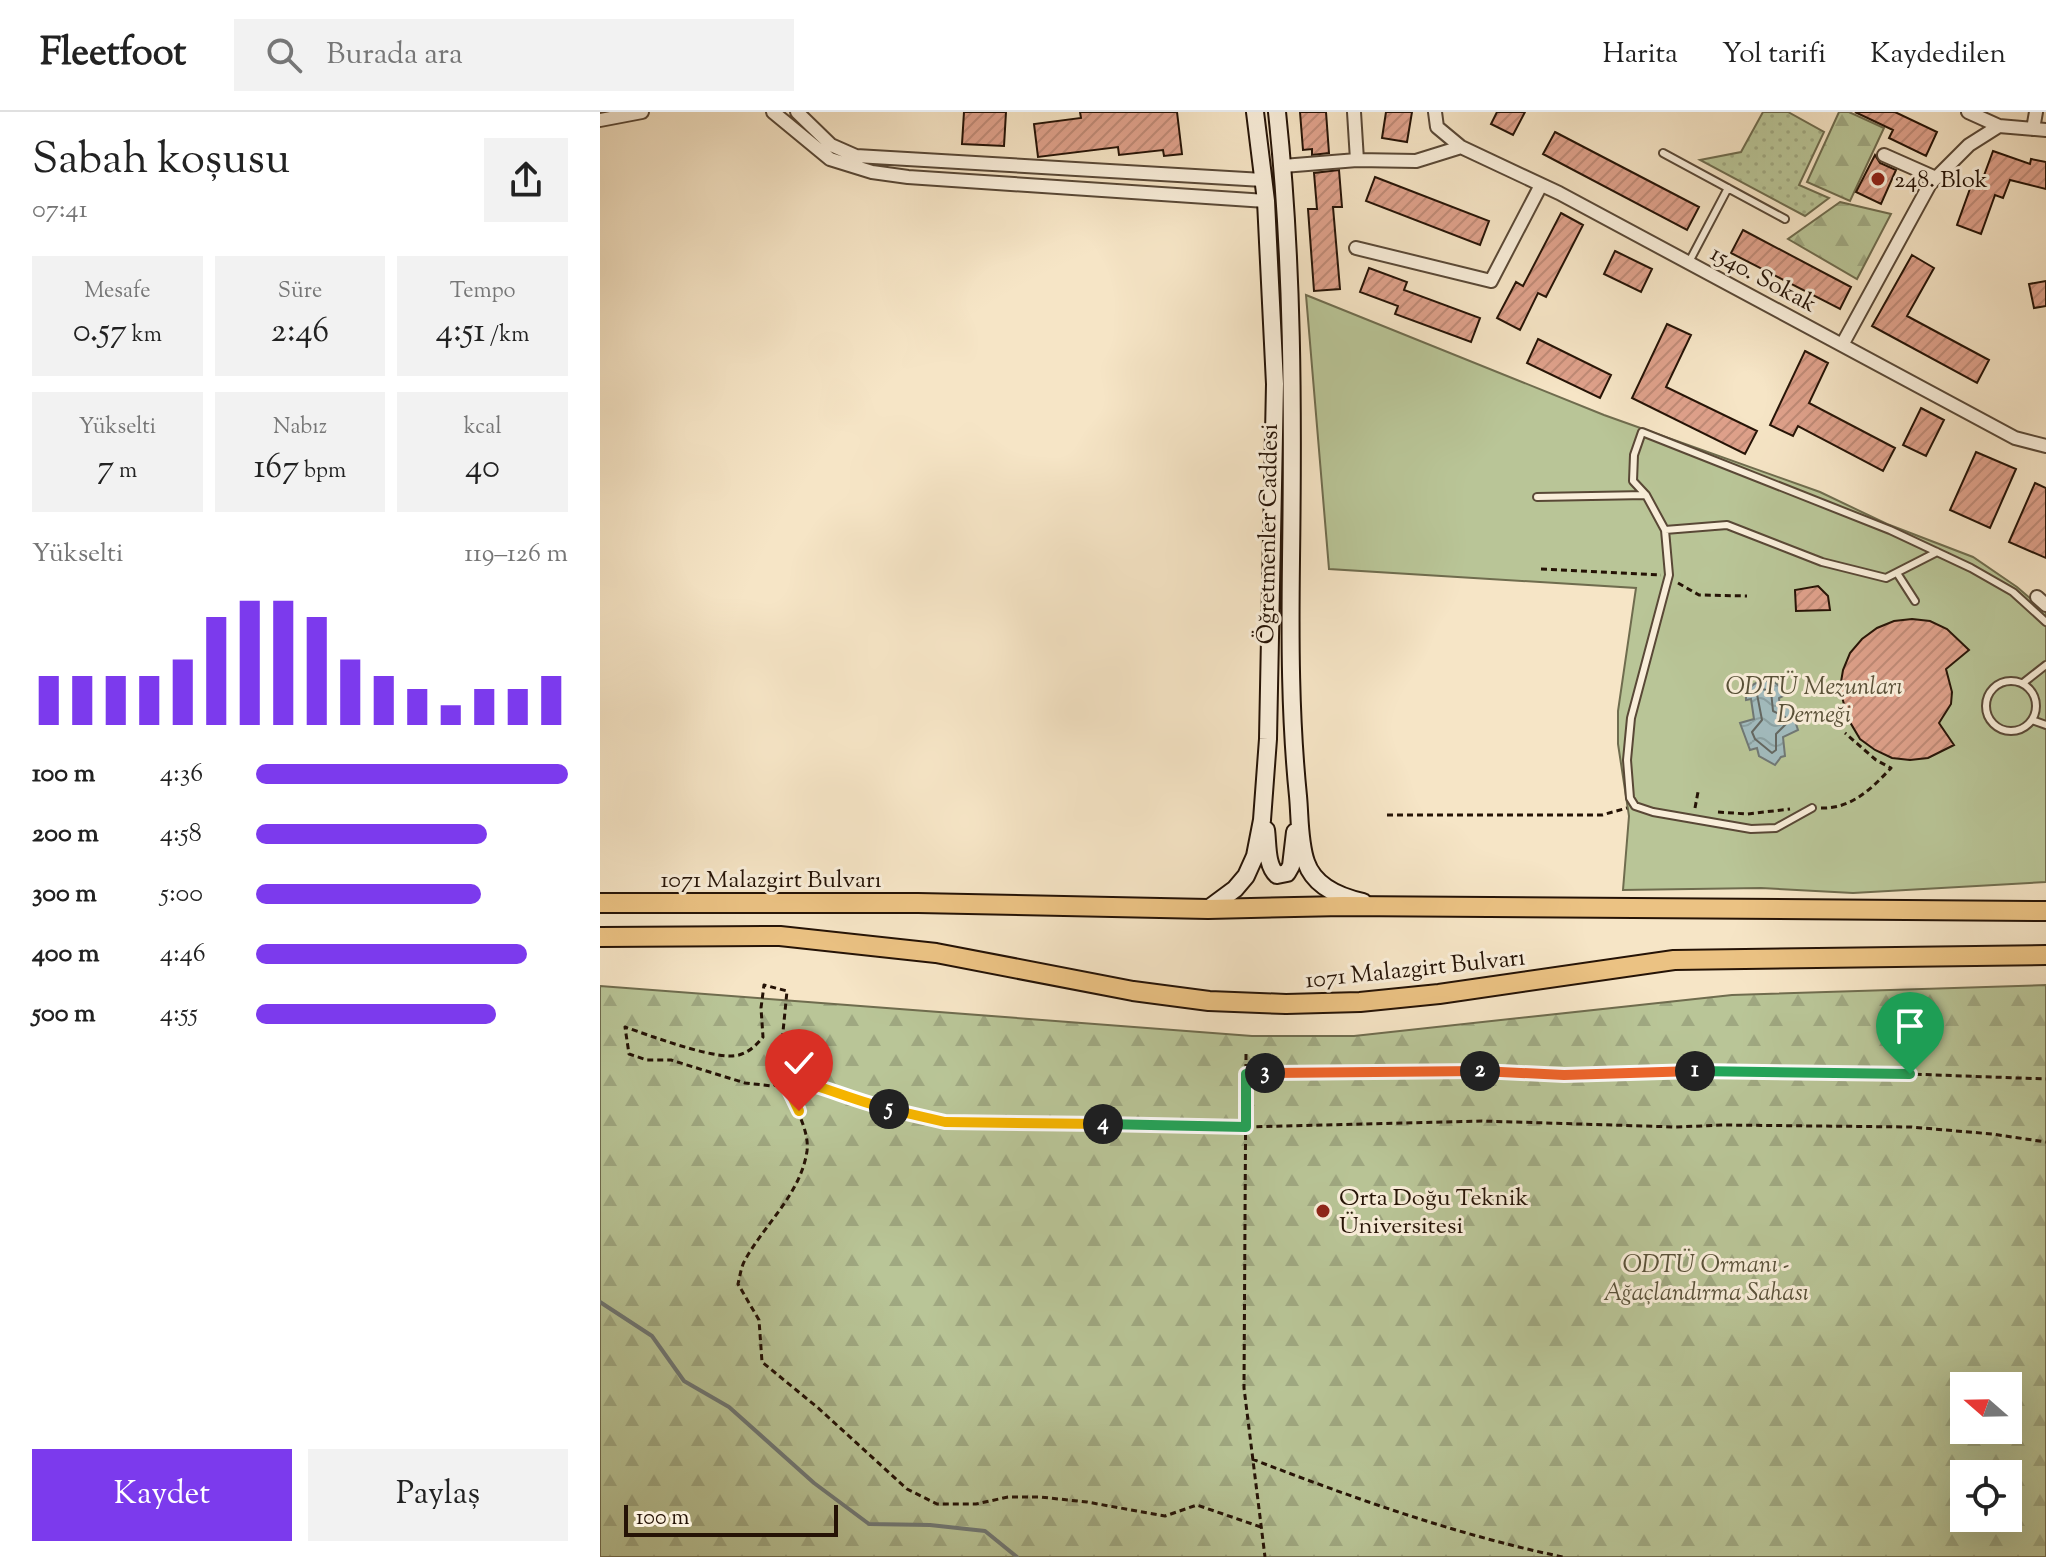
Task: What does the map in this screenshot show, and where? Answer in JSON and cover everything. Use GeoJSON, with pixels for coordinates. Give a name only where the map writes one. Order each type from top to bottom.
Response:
{"type":"FeatureCollection","features":[{"type":"Feature","properties":{"kind":"main road","name":"Öğretmenler Caddesi"},"geometry":{"type":"LineString","coordinates":[[1208,909],[1235,889],[1246,876],[1255,856],[1268,739],[1275,384],[1266,201],[1255,112]]}},
{"type":"Feature","properties":{"kind":"main road","name":"Öğretmenler Caddesi"},"geometry":{"type":"LineString","coordinates":[[1277,112],[1283,166],[1293,367],[1289,672],[1303,846],[1312,875],[1323,885],[1345,898],[1384,907]]}},
{"type":"Feature","properties":{"kind":"main road"},"geometry":{"type":"LineString","coordinates":[[1264,792],[1270,864],[1273,872],[1282,875],[1291,866],[1297,790]]}},
{"type":"Feature","properties":{"kind":"main road","name":"1071 Malazgirt Bulvarı"},"geometry":{"type":"LineString","coordinates":[[600,903],[918,903],[1208,909],[1384,907],[2046,911]]}},
{"type":"Feature","properties":{"kind":"main road","name":"1071 Malazgirt Bulvarı"},"geometry":{"type":"LineString","coordinates":[[600,937],[780,936],[936,953],[1133,991],[1209,1001],[1286,1004],[1360,1002],[1439,994],[1674,960],[2046,955]]}},
{"type":"Feature","properties":{"kind":"street"},"geometry":{"type":"LineString","coordinates":[[600,120],[642,112]]}},
{"type":"Feature","properties":{"kind":"street"},"geometry":{"type":"LineString","coordinates":[[773,112],[830,159],[872,172],[1266,201]]}},
{"type":"Feature","properties":{"kind":"street"},"geometry":{"type":"LineString","coordinates":[[797,112],[831,145],[856,156],[1263,180]]}},
{"type":"Feature","properties":{"kind":"street"},"geometry":{"type":"LineString","coordinates":[[1354,112],[1357,160]]}},
{"type":"Feature","properties":{"kind":"street"},"geometry":{"type":"LineString","coordinates":[[1435,112],[1437,127],[1461,147]]}},
{"type":"Feature","properties":{"kind":"street"},"geometry":{"type":"LineString","coordinates":[[1968,112],[1999,126],[2040,129],[2036,112]]}},
{"type":"Feature","properties":{"kind":"street"},"geometry":{"type":"LineString","coordinates":[[1842,345],[1930,184],[1969,145],[1999,126]]}},
{"type":"Feature","properties":{"kind":"street"},"geometry":{"type":"LineString","coordinates":[[1283,166],[1357,160],[1416,161],[1461,147]]}},
{"type":"Feature","properties":{"kind":"street","name":"1540. Sokak"},"geometry":{"type":"LineString","coordinates":[[1461,147],[1689,262],[2015,438],[2046,446]]}},
{"type":"Feature","properties":{"kind":"street"},"geometry":{"type":"LineString","coordinates":[[1884,155],[1936,178]]}},
{"type":"Feature","properties":{"kind":"street"},"geometry":{"type":"LineString","coordinates":[[1356,248],[1491,281],[1541,185]]}},
{"type":"Feature","properties":{"kind":"lane"},"geometry":{"type":"LineString","coordinates":[[1663,153],[1785,219]]}},
{"type":"Feature","properties":{"kind":"lane"},"geometry":{"type":"LineString","coordinates":[[1689,262],[1728,188]]}},
{"type":"Feature","properties":{"kind":"lane"},"geometry":{"type":"LineString","coordinates":[[1812,808],[1776,828],[1751,829],[1653,812],[1635,806],[1630,798],[1627,760],[1631,718],[1669,575],[1665,530],[1646,495],[1633,481],[1634,455],[1642,432],[1890,530],[1937,552],[2013,592],[2046,622]]}},
{"type":"Feature","properties":{"kind":"lane"},"geometry":{"type":"LineString","coordinates":[[1537,497],[1646,495]]}},
{"type":"Feature","properties":{"kind":"lane"},"geometry":{"type":"LineString","coordinates":[[1665,530],[1727,525],[1822,562],[1886,578],[1937,552]]}},
{"type":"Feature","properties":{"kind":"lane"},"geometry":{"type":"LineString","coordinates":[[1897,573],[1915,601]]}},
{"type":"Feature","properties":{"kind":"lane"},"geometry":{"type":"LineString","coordinates":[[2023,683],[2046,665]]}},
{"type":"Feature","properties":{"kind":"lane"},"geometry":{"type":"LineString","coordinates":[[2006,681],[2023,683],[2036,701],[2032,720],[2025,728],[2006,731],[1996,728],[1986,711],[1989,692],[2006,681]]}},
{"type":"Feature","properties":{"kind":"lane"},"geometry":{"type":"LineString","coordinates":[[2032,720],[2046,725]]}},
{"type":"Feature","properties":{"kind":"path"},"geometry":{"type":"LineString","coordinates":[[1541,569],[1669,575]]}},
{"type":"Feature","properties":{"kind":"path"},"geometry":{"type":"LineString","coordinates":[[1687,590],[1699,595],[1747,596]]}},
{"type":"Feature","properties":{"kind":"path"},"geometry":{"type":"LineString","coordinates":[[1708,811],[1747,814],[1839,806],[1867,794],[1891,768],[1876,760],[1845,733]]}},
{"type":"Feature","properties":{"kind":"path"},"geometry":{"type":"LineString","coordinates":[[1695,810],[1698,792]]}},
{"type":"Feature","properties":{"kind":"path"},"geometry":{"type":"LineString","coordinates":[[1387,815],[1602,815],[1635,806]]}},
{"type":"Feature","properties":{"kind":"path"},"geometry":{"type":"LineString","coordinates":[[1261,1527],[1197,1505],[1165,1516],[1040,1497],[1008,1497],[976,1504],[937,1504],[907,1489],[762,1362],[759,1320],[738,1284],[743,1262],[797,1182],[807,1149],[799,1111],[788,1088],[788,1078],[782,1042],[787,991],[764,985],[761,1008],[763,1037],[754,1049],[732,1056],[689,1047],[625,1027],[629,1054],[647,1060],[671,1060],[745,1083],[773,1086],[788,1078],[821,1085],[868,1104],[945,1122],[1246,1127],[1482,1121],[1676,1127],[1911,1127],[2046,1142]]}},
{"type":"Feature","properties":{"kind":"path"},"geometry":{"type":"LineString","coordinates":[[1246,1054],[1244,1388],[1265,1557]]}},
{"type":"Feature","properties":{"kind":"path"},"geometry":{"type":"LineString","coordinates":[[1246,1074],[1456,1070],[1564,1075],[1683,1070],[2046,1079]]}},
{"type":"Feature","properties":{"kind":"path"},"geometry":{"type":"LineString","coordinates":[[1252,1459],[1326,1488],[1474,1534],[1563,1557]]}},
{"type":"Feature","properties":{"kind":"green space"},"geometry":{"type":"Polygon","coordinates":[[[1763,112],[1788,112],[1824,132],[1799,185],[1829,198],[1805,216],[1700,160],[1741,152],[1763,112]]]}},
{"type":"Feature","properties":{"kind":"green space"},"geometry":{"type":"Polygon","coordinates":[[[1839,112],[1849,112],[1884,128],[1850,201],[1807,182],[1839,112]]]}},
{"type":"Feature","properties":{"kind":"green space"},"geometry":{"type":"Polygon","coordinates":[[[1840,202],[1891,214],[1857,279],[1788,239],[1840,202]]]}},
{"type":"Feature","properties":{"kind":"green space","name":"ODTÜ Mezunları Derneği"},"geometry":{"type":"Polygon","coordinates":[[[1306,295],[1604,415],[1820,492],[1887,524],[1973,557],[2017,587],[2046,612],[2046,882],[1853,893],[1761,888],[1623,890],[1629,816],[1618,744],[1618,711],[1636,588],[1329,569],[1306,295]]]}},
{"type":"Feature","properties":{"kind":"green space","name":"ODTÜ Ormanı - Ağaçlandırma Sahası"},"geometry":{"type":"Polygon","coordinates":[[[2046,985],[2046,1557],[600,1557],[600,986],[1252,1036],[1354,1036],[1732,995],[2046,985]]]}},
{"type":"Feature","properties":{"kind":"water"},"geometry":{"type":"Polygon","coordinates":[[[1761,681],[1773,682],[1781,688],[1785,695],[1779,698],[1780,709],[1790,706],[1798,730],[1783,737],[1785,756],[1775,765],[1759,756],[1757,748],[1750,750],[1740,723],[1754,719],[1751,699],[1746,700],[1746,696],[1750,688],[1761,681]]]}},
{"type":"Feature","properties":{"kind":"building"},"geometry":{"type":"Polygon","coordinates":[[[964,112],[1006,112],[1004,146],[962,144],[964,112]]]}},
{"type":"Feature","properties":{"kind":"building"},"geometry":{"type":"Polygon","coordinates":[[[1080,112],[1177,112],[1182,154],[1164,156],[1163,150],[1119,155],[1118,147],[1038,157],[1034,124],[1081,118],[1080,112]]]}},
{"type":"Feature","properties":{"kind":"building"},"geometry":{"type":"Polygon","coordinates":[[[1300,112],[1326,112],[1329,153],[1312,155],[1312,149],[1303,150],[1300,112]]]}},
{"type":"Feature","properties":{"kind":"building"},"geometry":{"type":"Polygon","coordinates":[[[1386,112],[1412,112],[1407,142],[1382,138],[1386,112]]]}},
{"type":"Feature","properties":{"kind":"building"},"geometry":{"type":"Polygon","coordinates":[[[1497,112],[1525,112],[1513,135],[1491,124],[1497,112]]]}},
{"type":"Feature","properties":{"kind":"building"},"geometry":{"type":"Polygon","coordinates":[[[1855,112],[1895,112],[1937,132],[1926,156],[1889,138],[1893,130],[1855,112]]]}},
{"type":"Feature","properties":{"kind":"building"},"geometry":{"type":"Polygon","coordinates":[[[1555,132],[1699,207],[1687,230],[1543,154],[1555,132]]]}},
{"type":"Feature","properties":{"kind":"building"},"geometry":{"type":"Polygon","coordinates":[[[1993,151],[2030,164],[2031,159],[2046,162],[2046,189],[2010,180],[2003,198],[1995,195],[1981,234],[1957,225],[1971,186],[1979,189],[1993,151]]]}},
{"type":"Feature","properties":{"kind":"building","name":"248. Blok"},"geometry":{"type":"Polygon","coordinates":[[[1875,155],[1880,163],[1896,170],[1881,204],[1856,192],[1875,155]]]}},
{"type":"Feature","properties":{"kind":"building"},"geometry":{"type":"Polygon","coordinates":[[[1339,170],[1342,207],[1333,207],[1340,289],[1314,291],[1308,209],[1317,209],[1314,173],[1339,170]]]}},
{"type":"Feature","properties":{"kind":"building"},"geometry":{"type":"Polygon","coordinates":[[[1375,177],[1489,221],[1480,245],[1366,201],[1375,177]]]}},
{"type":"Feature","properties":{"kind":"building"},"geometry":{"type":"Polygon","coordinates":[[[1561,213],[1583,225],[1546,297],[1538,293],[1520,330],[1497,318],[1516,282],[1523,286],[1561,213]]]}},
{"type":"Feature","properties":{"kind":"building"},"geometry":{"type":"Polygon","coordinates":[[[1743,230],[1851,287],[1840,309],[1731,253],[1743,230]]]}},
{"type":"Feature","properties":{"kind":"building"},"geometry":{"type":"Polygon","coordinates":[[[1615,251],[1652,269],[1641,292],[1604,274],[1615,251]]]}},
{"type":"Feature","properties":{"kind":"building"},"geometry":{"type":"Polygon","coordinates":[[[1912,255],[1934,268],[1907,316],[1989,360],[1977,383],[1872,326],[1912,255]]]}},
{"type":"Feature","properties":{"kind":"building"},"geometry":{"type":"Polygon","coordinates":[[[1369,268],[1407,282],[1404,290],[1480,318],[1471,342],[1395,314],[1398,306],[1360,292],[1369,268]]]}},
{"type":"Feature","properties":{"kind":"building"},"geometry":{"type":"Polygon","coordinates":[[[2046,281],[2046,306],[2034,308],[2029,284],[2046,281]]]}},
{"type":"Feature","properties":{"kind":"building"},"geometry":{"type":"Polygon","coordinates":[[[1667,324],[1691,335],[1666,387],[1757,431],[1745,454],[1632,398],[1667,324]]]}},
{"type":"Feature","properties":{"kind":"building"},"geometry":{"type":"Polygon","coordinates":[[[1538,339],[1611,375],[1600,398],[1527,363],[1538,339]]]}},
{"type":"Feature","properties":{"kind":"building"},"geometry":{"type":"Polygon","coordinates":[[[1805,351],[1828,363],[1809,403],[1895,448],[1883,471],[1798,426],[1793,436],[1770,425],[1805,351]]]}},
{"type":"Feature","properties":{"kind":"building"},"geometry":{"type":"Polygon","coordinates":[[[1921,408],[1944,420],[1926,456],[1903,445],[1921,408]]]}},
{"type":"Feature","properties":{"kind":"building"},"geometry":{"type":"Polygon","coordinates":[[[1976,452],[2016,469],[1990,528],[1950,510],[1976,452]]]}},
{"type":"Feature","properties":{"kind":"building"},"geometry":{"type":"Polygon","coordinates":[[[2035,483],[2046,488],[2046,558],[2009,542],[2035,483]]]}},
{"type":"Feature","properties":{"kind":"building"},"geometry":{"type":"Polygon","coordinates":[[[1818,586],[1828,596],[1830,610],[1796,611],[1795,590],[1818,586]]]}},
{"type":"Feature","properties":{"kind":"building"},"geometry":{"type":"Polygon","coordinates":[[[1894,621],[1930,621],[1947,629],[1969,650],[1946,669],[1952,692],[1951,704],[1939,723],[1954,745],[1928,758],[1910,760],[1892,758],[1860,739],[1847,717],[1840,688],[1850,653],[1862,639],[1894,621]]]}},
{"type":"Feature","properties":{"kind":"waterway"},"geometry":{"type":"LineString","coordinates":[[600,1302],[652,1336],[684,1381],[729,1407],[814,1483],[869,1524],[930,1525],[985,1531],[1017,1557]]}},
{"type":"Feature","properties":{"kind":"place","name":"248. Blok"},"geometry":{"type":"Point","coordinates":[1878,179]}},
{"type":"Feature","properties":{"kind":"place","name":"Orta Doğu Teknik Üniversitesi"},"geometry":{"type":"Point","coordinates":[1323,1211]}},
{"type":"Feature","properties":{"kind":"route"},"geometry":{"type":"LineString","coordinates":[[799,1111],[788,1088],[788,1078],[821,1085],[868,1104],[945,1122],[1246,1127],[1246,1074],[1456,1070],[1564,1075],[1683,1070],[1910,1074]]}}]}
